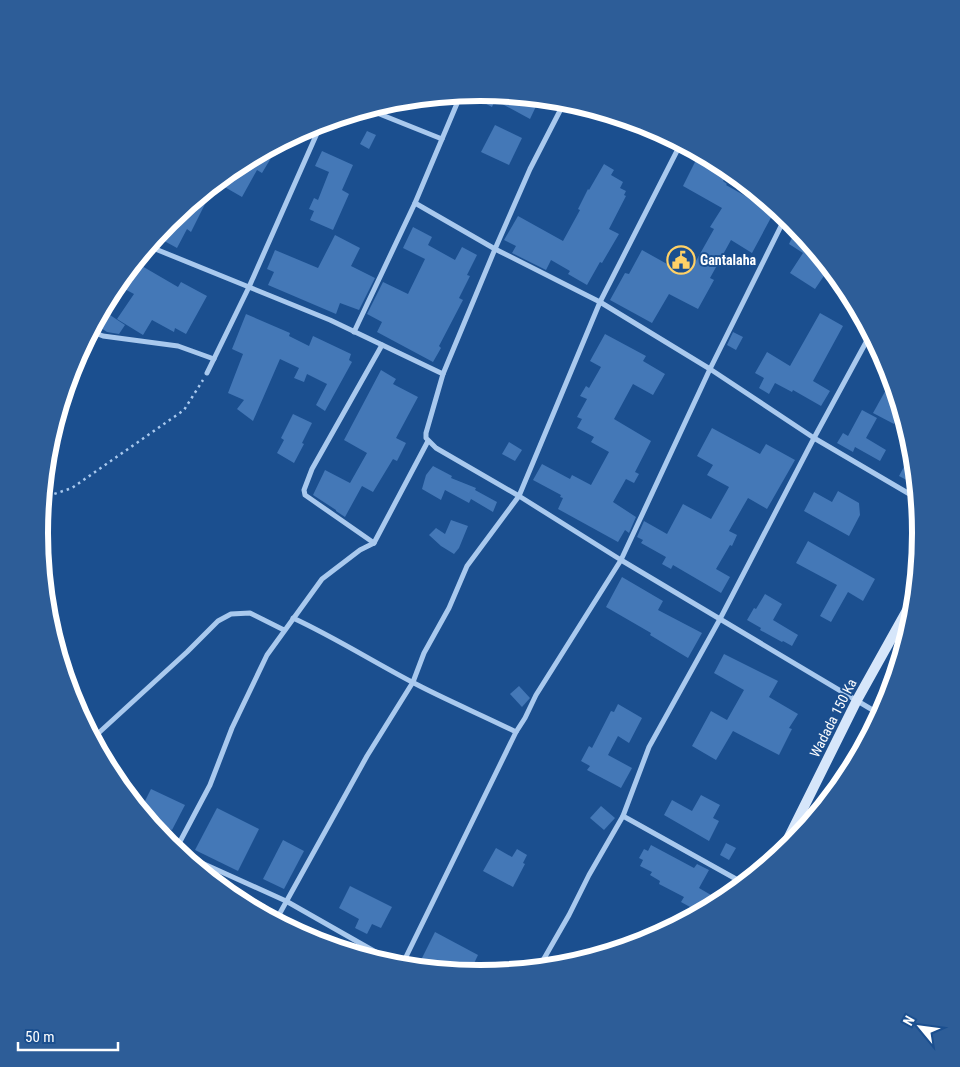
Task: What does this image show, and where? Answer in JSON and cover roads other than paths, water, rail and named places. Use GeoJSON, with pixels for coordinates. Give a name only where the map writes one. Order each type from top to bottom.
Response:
{"type":"FeatureCollection","features":[{"type":"Feature","properties":{"kind":"street"},"geometry":{"type":"LineString","coordinates":[[354,332],[415,203],[458,102]]}},
{"type":"Feature","properties":{"kind":"street"},"geometry":{"type":"LineString","coordinates":[[561,109],[530,169],[443,374],[426,433],[428,441],[436,448],[519,496],[874,711]]}},
{"type":"Feature","properties":{"kind":"street"},"geometry":{"type":"LineString","coordinates":[[378,114],[442,140]]}},
{"type":"Feature","properties":{"kind":"street"},"geometry":{"type":"LineString","coordinates":[[207,373],[249,288],[317,133]]}},
{"type":"Feature","properties":{"kind":"street"},"geometry":{"type":"LineString","coordinates":[[278,915],[367,756],[413,682],[424,653],[449,608],[467,566],[519,496],[600,302],[678,149]]}},
{"type":"Feature","properties":{"kind":"street"},"geometry":{"type":"LineString","coordinates":[[415,203],[495,249],[600,302],[710,369],[814,438],[911,495]]}},
{"type":"Feature","properties":{"kind":"street"},"geometry":{"type":"LineString","coordinates":[[405,959],[536,695],[622,560],[710,369],[782,224]]}},
{"type":"Feature","properties":{"kind":"street"},"geometry":{"type":"LineString","coordinates":[[154,249],[354,332],[443,374]]}},
{"type":"Feature","properties":{"kind":"street"},"geometry":{"type":"LineString","coordinates":[[96,333],[178,346],[214,359]]}},
{"type":"Feature","properties":{"kind":"street"},"geometry":{"type":"LineString","coordinates":[[543,961],[623,816],[649,747],[720,619],[867,340]]}},
{"type":"Feature","properties":{"kind":"street"},"geometry":{"type":"LineString","coordinates":[[374,543],[305,495],[304,490],[312,469],[382,345]]}},
{"type":"Feature","properties":{"kind":"street"},"geometry":{"type":"LineString","coordinates":[[178,843],[210,785],[232,728],[267,655],[322,579],[360,550],[374,543],[428,441]]}},
{"type":"Feature","properties":{"kind":"street"},"geometry":{"type":"LineString","coordinates":[[97,734],[187,652],[218,620],[231,614],[250,614],[284,630]]}},
{"type":"Feature","properties":{"kind":"street","name":"Wadada 150 Ka"},"geometry":{"type":"LineString","coordinates":[[790,835],[857,700],[905,615]]}},
{"type":"Feature","properties":{"kind":"street"},"geometry":{"type":"LineString","coordinates":[[293,618],[333,637],[345,646],[413,682],[516,732]]}},
{"type":"Feature","properties":{"kind":"street"},"geometry":{"type":"LineString","coordinates":[[623,816],[738,880]]}},
{"type":"Feature","properties":{"kind":"street"},"geometry":{"type":"LineString","coordinates":[[197,860],[286,901],[377,953]]}},
{"type":"Feature","properties":{"kind":"place","name":"Gantalaha"},"geometry":{"type":"Point","coordinates":[681,260]}}]}
